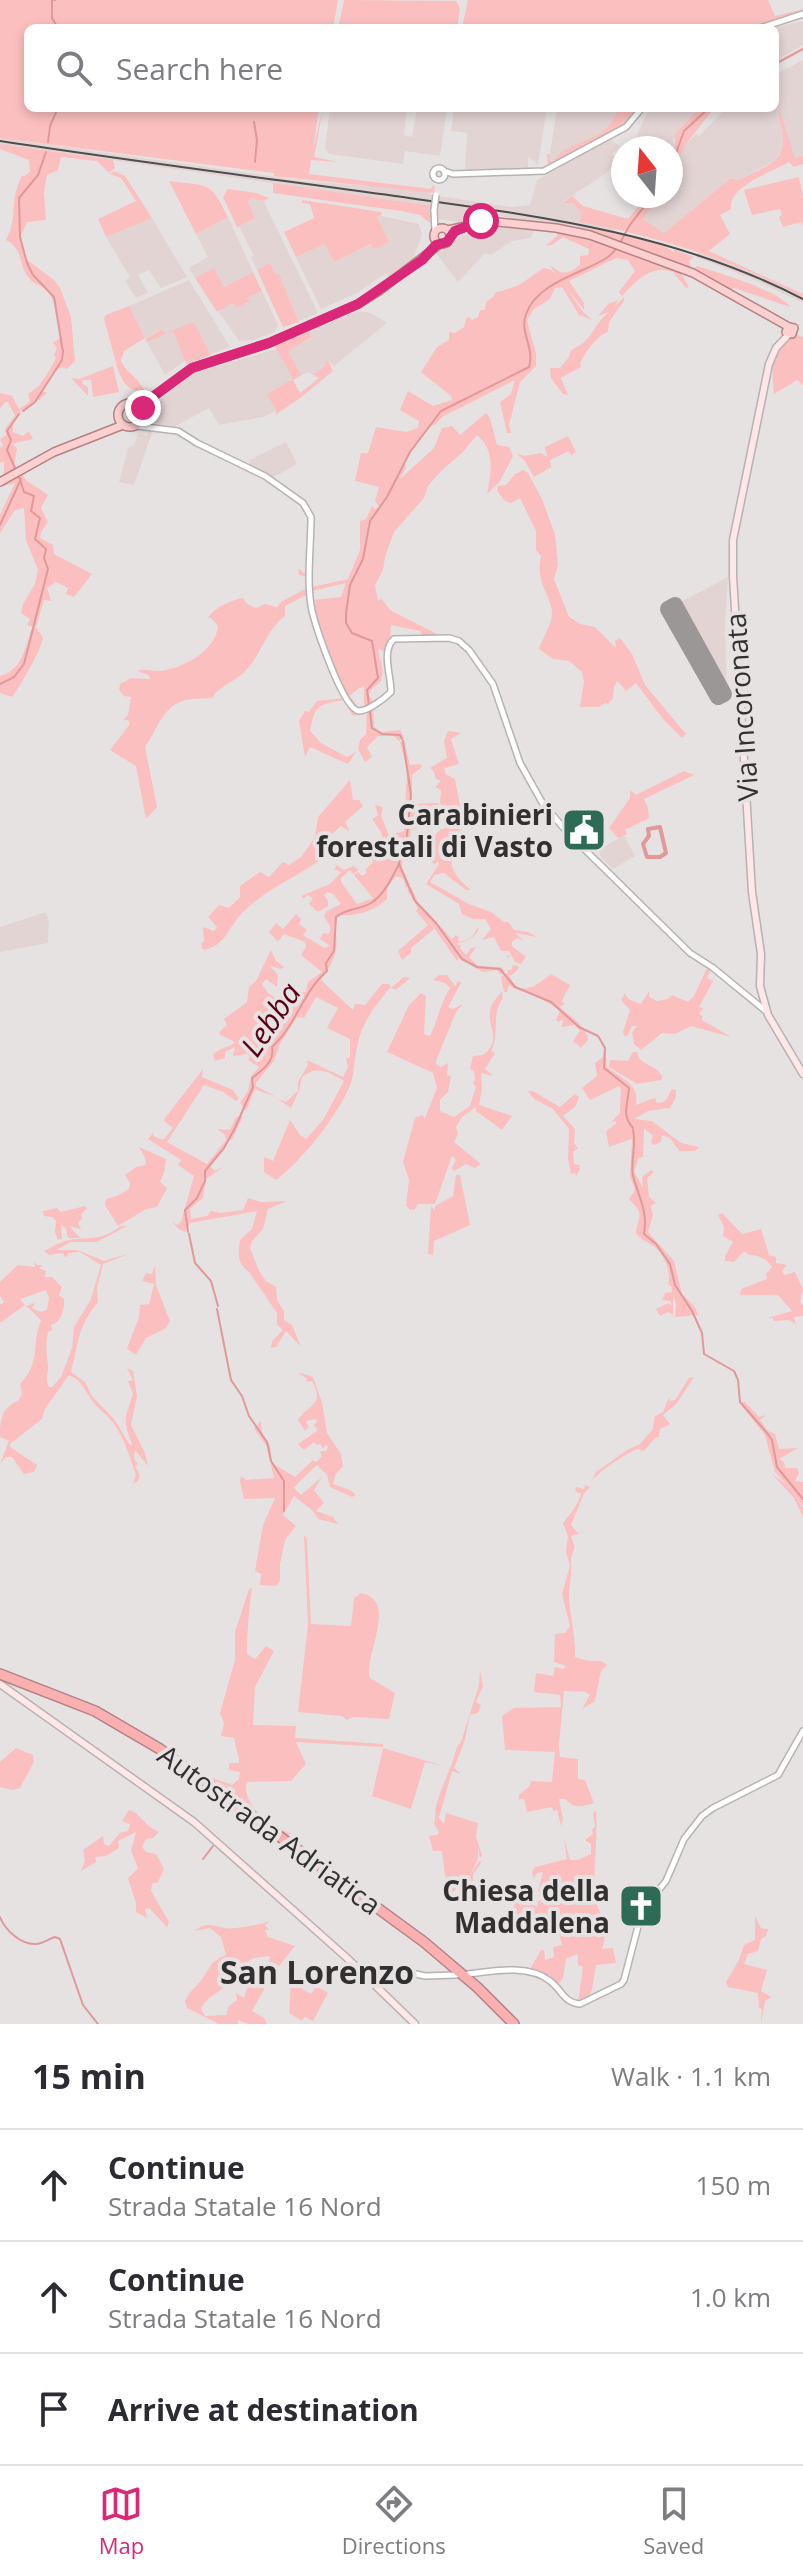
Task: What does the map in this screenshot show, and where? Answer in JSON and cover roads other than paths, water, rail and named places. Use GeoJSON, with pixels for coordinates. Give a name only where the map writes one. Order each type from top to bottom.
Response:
{"type":"FeatureCollection","features":[{"type":"Feature","properties":{"kind":"highway","name":"Autostrada Adriatica"},"geometry":{"type":"LineString","coordinates":[[0,1675],[92,1713],[152,1747],[428,1949],[512,2024]]}},
{"type":"Feature","properties":{"kind":"main road"},"geometry":{"type":"LineString","coordinates":[[0,482],[57,450],[111,428],[126,404],[147,401],[192,368],[269,343],[358,304],[422,260],[443,236],[481,221],[575,231],[620,246],[701,277],[788,331],[803,334]]}},
{"type":"Feature","properties":{"kind":"main road","name":"Via Incoronata"},"geometry":{"type":"LineString","coordinates":[[788,331],[774,351],[767,372],[732,554],[752,892],[761,954],[760,986],[767,1012],[803,1074]]}},
{"type":"Feature","properties":{"kind":"main road"},"geometry":{"type":"LineString","coordinates":[[142,422],[147,401]]}},
{"type":"Feature","properties":{"kind":"main road"},"geometry":{"type":"LineString","coordinates":[[135,404],[142,422]]}},
{"type":"Feature","properties":{"kind":"main road"},"geometry":{"type":"LineString","coordinates":[[120,418],[130,428],[142,422]]}},
{"type":"Feature","properties":{"kind":"main road"},"geometry":{"type":"LineString","coordinates":[[0,1684],[194,1822],[375,1984],[415,2024]]}},
{"type":"Feature","properties":{"kind":"street"},"geometry":{"type":"LineString","coordinates":[[772,24],[803,14]]}},
{"type":"Feature","properties":{"kind":"street"},"geometry":{"type":"LineString","coordinates":[[443,236],[435,222],[434,210],[441,176],[544,171],[626,127],[639,112]]}},
{"type":"Feature","properties":{"kind":"street"},"geometry":{"type":"LineString","coordinates":[[142,422],[178,431],[271,479],[308,508],[311,517],[312,612],[346,701],[355,710],[370,706],[391,692],[387,650],[394,639],[444,637],[463,644],[489,675],[520,763],[554,817],[690,953],[767,1012]]}},
{"type":"Feature","properties":{"kind":"street"},"geometry":{"type":"LineString","coordinates":[[468,1974],[529,1972],[548,1979],[567,2001],[580,2004],[621,1984],[642,1911],[666,1881],[684,1840],[702,1816],[713,1808],[778,1775],[803,1731]]}},
{"type":"Feature","properties":{"kind":"street"},"geometry":{"type":"LineString","coordinates":[[375,1984],[393,1969],[425,1976],[456,1975]]}},
{"type":"Feature","properties":{"kind":"waterway"},"geometry":{"type":"LineString","coordinates":[[52,0],[52,18],[56,24]]}},
{"type":"Feature","properties":{"kind":"waterway"},"geometry":{"type":"LineString","coordinates":[[779,62],[803,49]]}},
{"type":"Feature","properties":{"kind":"waterway"},"geometry":{"type":"LineString","coordinates":[[48,142],[56,112]]}},
{"type":"Feature","properties":{"kind":"waterway"},"geometry":{"type":"LineString","coordinates":[[682,136],[705,112]]}},
{"type":"Feature","properties":{"kind":"waterway"},"geometry":{"type":"LineString","coordinates":[[254,122],[257,140],[255,162]]}},
{"type":"Feature","properties":{"kind":"waterway"},"geometry":{"type":"LineString","coordinates":[[23,411],[35,402],[62,360],[63,352],[54,297],[33,275],[20,237],[19,198],[38,175],[46,152]]}},
{"type":"Feature","properties":{"kind":"waterway"},"geometry":{"type":"LineString","coordinates":[[402,739],[400,735],[382,734],[372,728],[367,690],[378,678],[372,641],[352,633],[346,623],[350,585],[363,559],[370,521],[387,497],[410,452],[441,411],[529,367],[530,353],[524,321],[539,294],[610,255],[643,208]]}},
{"type":"Feature","properties":{"kind":"waterway"},"geometry":{"type":"LineString","coordinates":[[15,468],[7,450],[11,440],[7,431],[19,414]]}},
{"type":"Feature","properties":{"kind":"waterway"},"geometry":{"type":"LineString","coordinates":[[0,684],[14,677],[24,664],[48,569],[44,558],[46,549],[35,539],[40,518],[31,511],[34,496],[24,492],[18,474]]}},
{"type":"Feature","properties":{"kind":"waterway"},"geometry":{"type":"LineString","coordinates":[[0,525],[21,479]]}},
{"type":"Feature","properties":{"kind":"waterway","name":"Lebba"},"geometry":{"type":"LineString","coordinates":[[403,741],[411,795],[406,845]]}},
{"type":"Feature","properties":{"kind":"waterway"},"geometry":{"type":"LineString","coordinates":[[660,827],[666,853],[660,857],[647,857],[643,844],[649,836],[648,829],[660,827]]}},
{"type":"Feature","properties":{"kind":"waterway","name":"Lebba"},"geometry":{"type":"LineString","coordinates":[[188,1232],[185,1210],[197,1198],[205,1181],[205,1171],[224,1148],[235,1128],[253,1087],[252,1078],[267,1065],[272,1057],[272,1047],[327,971],[326,963],[334,951],[336,917],[367,905],[379,896],[396,871],[404,848]]}},
{"type":"Feature","properties":{"kind":"waterway"},"geometry":{"type":"LineString","coordinates":[[399,864],[415,901],[436,923],[462,959],[477,967],[500,969],[515,987],[551,1002],[579,1027],[598,1036],[605,1048],[604,1068],[629,1088],[626,1114],[633,1128]]}},
{"type":"Feature","properties":{"kind":"waterway"},"geometry":{"type":"LineString","coordinates":[[633,1130],[632,1171],[644,1211],[644,1234],[656,1244],[670,1264],[675,1285],[702,1333],[704,1354],[734,1371],[740,1402],[772,1440],[777,1467],[803,1499]]}},
{"type":"Feature","properties":{"kind":"waterway","name":"Lebba"},"geometry":{"type":"LineString","coordinates":[[189,1234],[195,1263],[211,1281],[218,1306]]}},
{"type":"Feature","properties":{"kind":"waterway","name":"Lebba"},"geometry":{"type":"LineString","coordinates":[[217,1309],[231,1380],[242,1396],[249,1416],[267,1442],[271,1461],[284,1481],[284,1511]]}},
{"type":"Feature","properties":{"kind":"waterway"},"geometry":{"type":"LineString","coordinates":[[203,1859],[213,1846]]}},
{"type":"Feature","properties":{"kind":"waterway"},"geometry":{"type":"LineString","coordinates":[[0,1917],[10,1932],[30,1944],[55,1937],[60,1939],[83,2005],[98,2024]]}},
{"type":"Feature","properties":{"kind":"railway"},"geometry":{"type":"LineString","coordinates":[[0,141],[448,203],[604,230],[705,257],[803,299]]}},
{"type":"Feature","properties":{"kind":"place","name":"Carabinieri forestali di Vasto"},"geometry":{"type":"Point","coordinates":[584,830]}},
{"type":"Feature","properties":{"kind":"place","name":"Chiesa della Maddalena"},"geometry":{"type":"Point","coordinates":[641,1906]}},
{"type":"Feature","properties":{"kind":"district","name":"San Lorenzo"},"geometry":{"type":"Point","coordinates":[317,1971]}}]}
